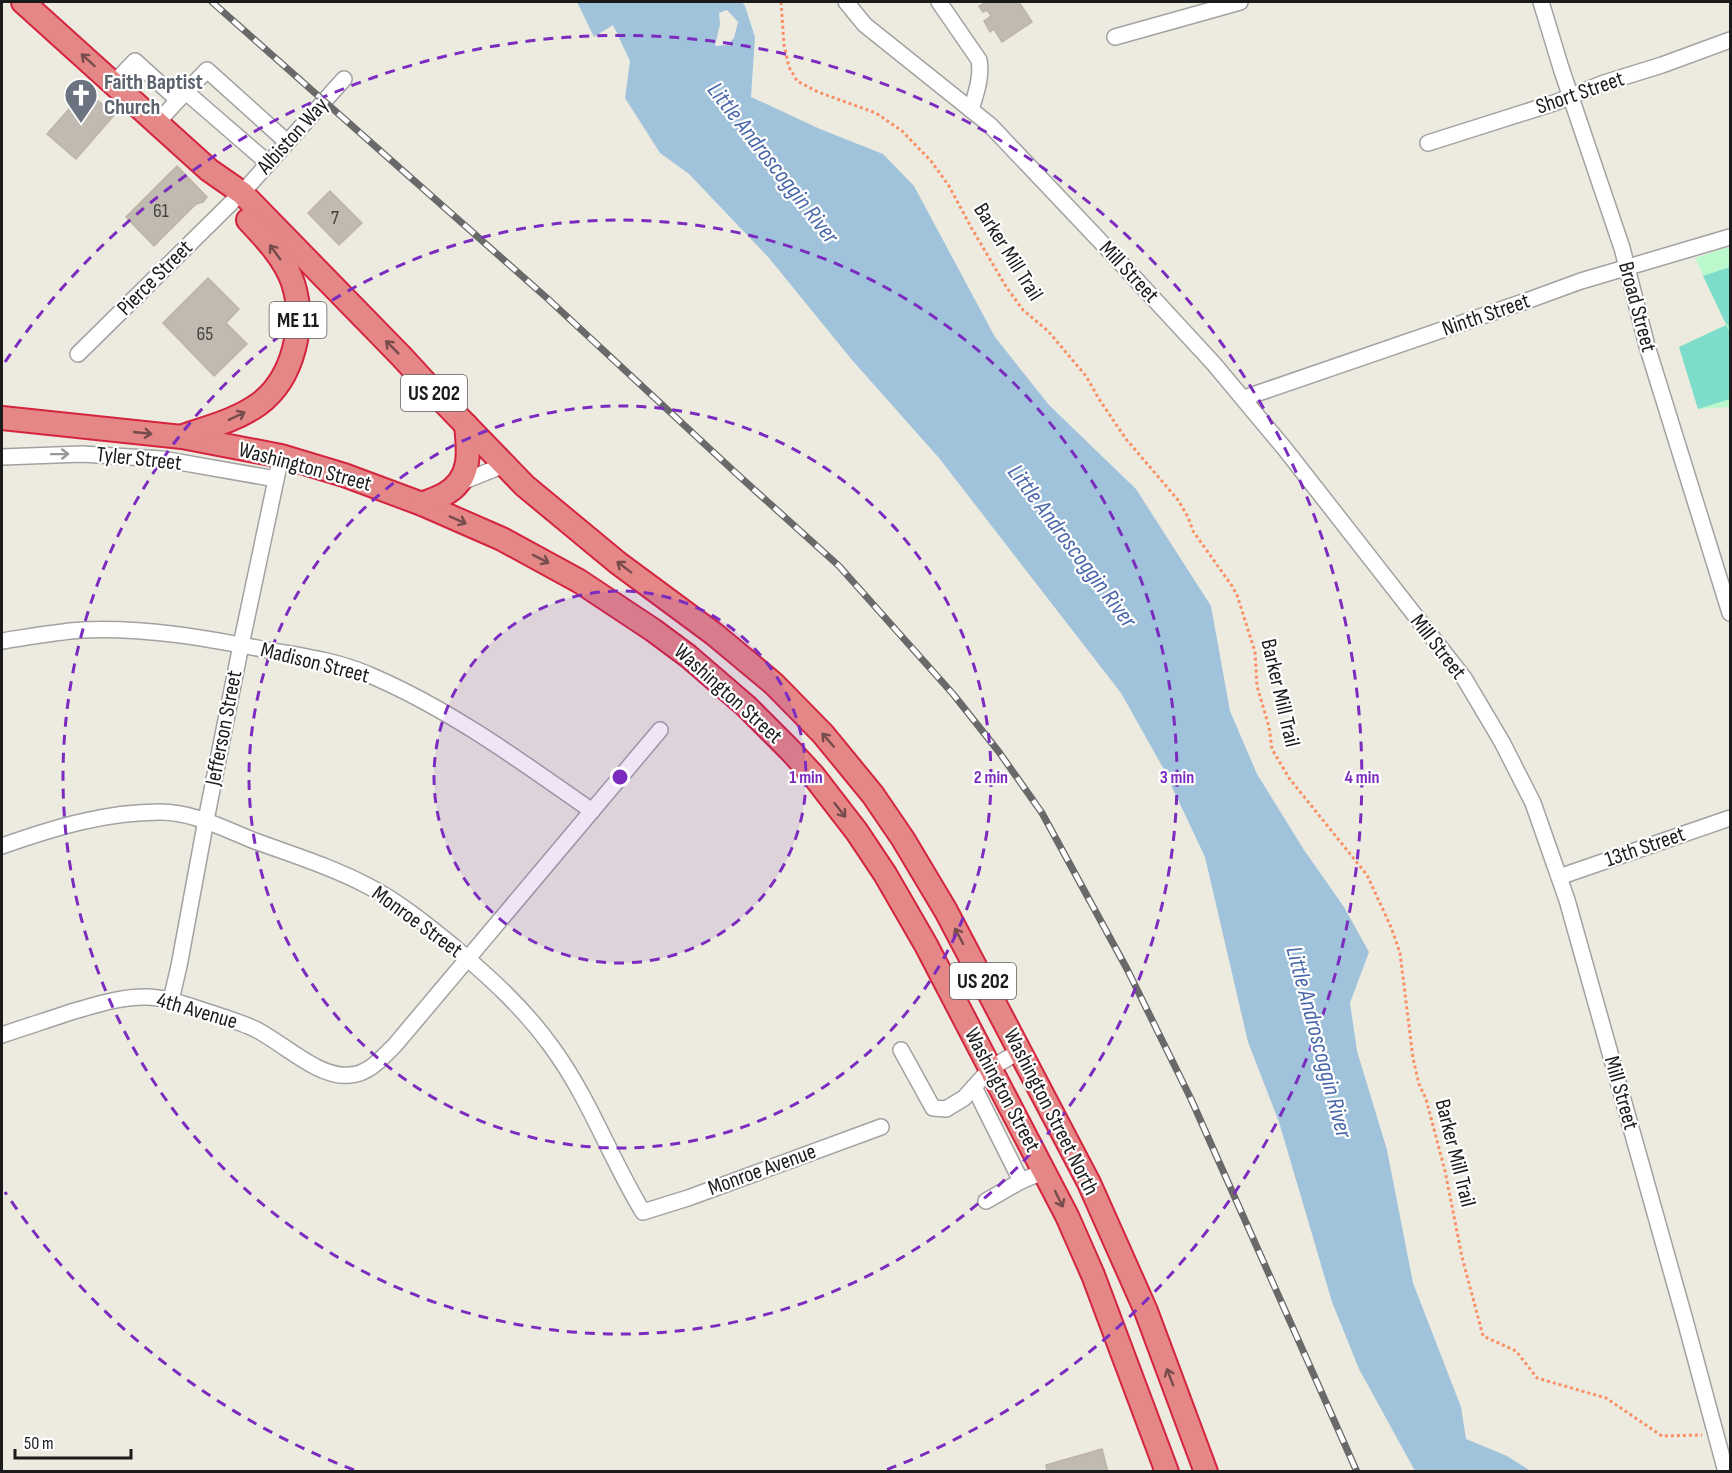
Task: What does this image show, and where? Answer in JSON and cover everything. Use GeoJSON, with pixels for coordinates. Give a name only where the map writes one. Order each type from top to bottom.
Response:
{"type":"FeatureCollection","features":[{"type":"Feature","properties":{"kind":"highway"},"geometry":{"type":"LineString","coordinates":[[24,2],[157,123]]}},
{"type":"Feature","properties":{"kind":"highway","name":"ME 11"},"geometry":{"type":"LineString","coordinates":[[157,123],[237,198],[284,264],[293,282],[298,302],[296,342],[290,363],[283,376],[260,404],[225,422],[182,436]]}},
{"type":"Feature","properties":{"kind":"highway","name":"US 202"},"geometry":{"type":"LineString","coordinates":[[237,198],[402,357],[504,465]]}},
{"type":"Feature","properties":{"kind":"highway","name":"Washington Street"},"geometry":{"type":"LineString","coordinates":[[2,418],[182,436],[281,456],[344,475],[422,504],[502,539],[579,581],[688,656],[746,706],[805,766],[857,832],[885,874],[926,945],[1045,1171],[1093,1275],[1167,1472]]}},
{"type":"Feature","properties":{"kind":"highway"},"geometry":{"type":"LineString","coordinates":[[422,504],[446,494],[457,484],[465,471],[469,459],[466,425]]}},
{"type":"Feature","properties":{"kind":"highway","name":"Washington Street North"},"geometry":{"type":"LineString","coordinates":[[504,465],[570,525],[714,634],[774,684],[823,734],[873,795],[903,839],[946,911],[1089,1183],[1146,1311],[1206,1472]]}},
{"type":"Feature","properties":{"kind":"street","name":"Mill Street"},"geometry":{"type":"LineString","coordinates":[[846,2],[865,25],[990,125],[1118,260],[1244,398],[1464,678],[1512,759],[1533,803],[1559,877],[1726,1472]]}},
{"type":"Feature","properties":{"kind":"street"},"geometry":{"type":"LineString","coordinates":[[939,2],[979,60],[981,70],[978,89],[971,110]]}},
{"type":"Feature","properties":{"kind":"street"},"geometry":{"type":"LineString","coordinates":[[1115,37],[1240,2]]}},
{"type":"Feature","properties":{"kind":"street","name":"Broad Street"},"geometry":{"type":"LineString","coordinates":[[1541,2],[1627,267],[1647,346],[1731,613]]}},
{"type":"Feature","properties":{"kind":"street","name":"Short Street"},"geometry":{"type":"LineString","coordinates":[[1428,143],[1554,103],[1570,95],[1731,40]]}},
{"type":"Feature","properties":{"kind":"street"},"geometry":{"type":"LineString","coordinates":[[114,83],[135,61],[268,163]]}},
{"type":"Feature","properties":{"kind":"street"},"geometry":{"type":"LineString","coordinates":[[157,123],[207,70],[287,142]]}},
{"type":"Feature","properties":{"kind":"street","name":"Albiston Way"},"geometry":{"type":"LineString","coordinates":[[237,198],[344,79]]}},
{"type":"Feature","properties":{"kind":"street","name":"Pierce Street"},"geometry":{"type":"LineString","coordinates":[[78,354],[237,198]]}},
{"type":"Feature","properties":{"kind":"street","name":"Ninth Street"},"geometry":{"type":"LineString","coordinates":[[1244,398],[1581,281],[1731,237]]}},
{"type":"Feature","properties":{"kind":"street","name":"Tyler Street"},"geometry":{"type":"LineString","coordinates":[[2,457],[82,454],[162,459],[276,479]]}},
{"type":"Feature","properties":{"kind":"street","name":"Jefferson Street"},"geometry":{"type":"LineString","coordinates":[[171,1000],[180,966],[206,820],[281,456]]}},
{"type":"Feature","properties":{"kind":"street"},"geometry":{"type":"LineString","coordinates":[[457,484],[504,465]]}},
{"type":"Feature","properties":{"kind":"street","name":"Madison Street"},"geometry":{"type":"LineString","coordinates":[[2,641],[64,632],[126,630],[186,636],[241,645],[318,659],[351,668],[394,686],[468,727],[523,762],[592,811]]}},
{"type":"Feature","properties":{"kind":"street"},"geometry":{"type":"LineString","coordinates":[[468,959],[660,730]]}},
{"type":"Feature","properties":{"kind":"street","name":"Monroe Street"},"geometry":{"type":"LineString","coordinates":[[2,846],[66,825],[116,814],[162,812],[206,820],[367,885],[409,911],[513,999],[552,1047],[588,1105],[643,1212]]}},
{"type":"Feature","properties":{"kind":"street","name":"13th Street"},"geometry":{"type":"LineString","coordinates":[[1559,877],[1731,818]]}},
{"type":"Feature","properties":{"kind":"street","name":"4th Avenue"},"geometry":{"type":"LineString","coordinates":[[2,1035],[105,1002],[147,997],[171,1000],[233,1020],[286,1047],[319,1069],[340,1076],[350,1076],[370,1068],[382,1058],[468,959]]}},
{"type":"Feature","properties":{"kind":"street"},"geometry":{"type":"LineString","coordinates":[[902,1050],[933,1108],[946,1109],[964,1098],[991,1068],[1020,1051]]}},
{"type":"Feature","properties":{"kind":"street"},"geometry":{"type":"LineString","coordinates":[[974,1088],[1021,1181]]}},
{"type":"Feature","properties":{"kind":"street","name":"Monroe Avenue"},"geometry":{"type":"LineString","coordinates":[[643,1212],[688,1198],[881,1127]]}},
{"type":"Feature","properties":{"kind":"street"},"geometry":{"type":"LineString","coordinates":[[986,1201],[1021,1181],[1045,1171]]}},
{"type":"Feature","properties":{"kind":"path","name":"Barker Mill Trail"},"geometry":{"type":"LineString","coordinates":[[781,2],[784,45],[789,67],[797,81],[818,92],[876,113],[902,131],[932,161],[949,186],[1007,288],[1023,310],[1048,331],[1086,376],[1126,439],[1178,500],[1193,531],[1232,586],[1255,652],[1257,686],[1269,727],[1272,749],[1289,778],[1367,875],[1391,927],[1400,953],[1413,1058],[1419,1084],[1426,1099],[1462,1257],[1483,1336],[1516,1351],[1537,1378],[1606,1398],[1662,1436],[1716,1435]]}},
{"type":"Feature","properties":{"kind":"green space"},"geometry":{"type":"Polygon","coordinates":[[[1730,246],[1730,407],[1698,409],[1679,347],[1726,325],[1695,258],[1730,246]]]}},
{"type":"Feature","properties":{"kind":"shaded area"},"geometry":{"type":"Polygon","coordinates":[[[1730,267],[1730,329],[1703,276],[1730,267]]]}},
{"type":"Feature","properties":{"kind":"shaded area"},"geometry":{"type":"Polygon","coordinates":[[[1726,325],[1730,332],[1730,399],[1698,409],[1679,347],[1726,325]]]}},
{"type":"Feature","properties":{"kind":"water","name":"Little Androscoggin River"},"geometry":{"type":"Polygon","coordinates":[[[577,2],[742,2],[755,37],[751,97],[820,129],[883,154],[914,186],[995,337],[1049,405],[1136,489],[1211,606],[1230,711],[1257,774],[1304,850],[1344,907],[1369,952],[1350,1003],[1357,1051],[1387,1150],[1413,1283],[1461,1407],[1466,1439],[1507,1456],[1531,1471],[1415,1471],[1359,1369],[1332,1302],[1279,1122],[1248,1042],[1205,857],[1162,766],[1121,693],[939,458],[852,360],[769,258],[689,174],[660,153],[625,98],[630,61],[613,25],[594,37],[577,2]],[[727,10],[719,13],[720,24],[715,46],[727,45],[734,38],[738,22],[727,10]]]}},
{"type":"Feature","properties":{"kind":"building"},"geometry":{"type":"Polygon","coordinates":[[[982,2],[1019,2],[1032,22],[1002,42],[994,29],[990,32],[984,21],[991,16],[987,10],[983,12],[979,6],[984,4],[982,2]]]}},
{"type":"Feature","properties":{"kind":"building","name":"Faith Baptist Church"},"geometry":{"type":"Polygon","coordinates":[[[85,91],[115,114],[76,159],[47,134],[85,91]]]}},
{"type":"Feature","properties":{"kind":"building"},"geometry":{"type":"Polygon","coordinates":[[[177,166],[207,197],[203,202],[196,204],[154,246],[126,217],[177,166]]]}},
{"type":"Feature","properties":{"kind":"building"},"geometry":{"type":"Polygon","coordinates":[[[330,191],[362,223],[339,245],[308,213],[330,191]]]}},
{"type":"Feature","properties":{"kind":"building"},"geometry":{"type":"Polygon","coordinates":[[[208,278],[239,309],[226,323],[247,344],[214,376],[163,323],[208,278]]]}},
{"type":"Feature","properties":{"kind":"building"},"geometry":{"type":"Polygon","coordinates":[[[1102,1449],[1108,1472],[1047,1472],[1046,1465],[1102,1449]]]}},
{"type":"Feature","properties":{"kind":"railway"},"geometry":{"type":"LineString","coordinates":[[212,2],[548,299],[839,566],[953,694],[999,752],[1042,813],[1127,969],[1191,1099],[1357,1472]]}},
{"type":"Feature","properties":{"kind":"place","name":"Faith Baptist Church"},"geometry":{"type":"Point","coordinates":[81,124]}}]}
